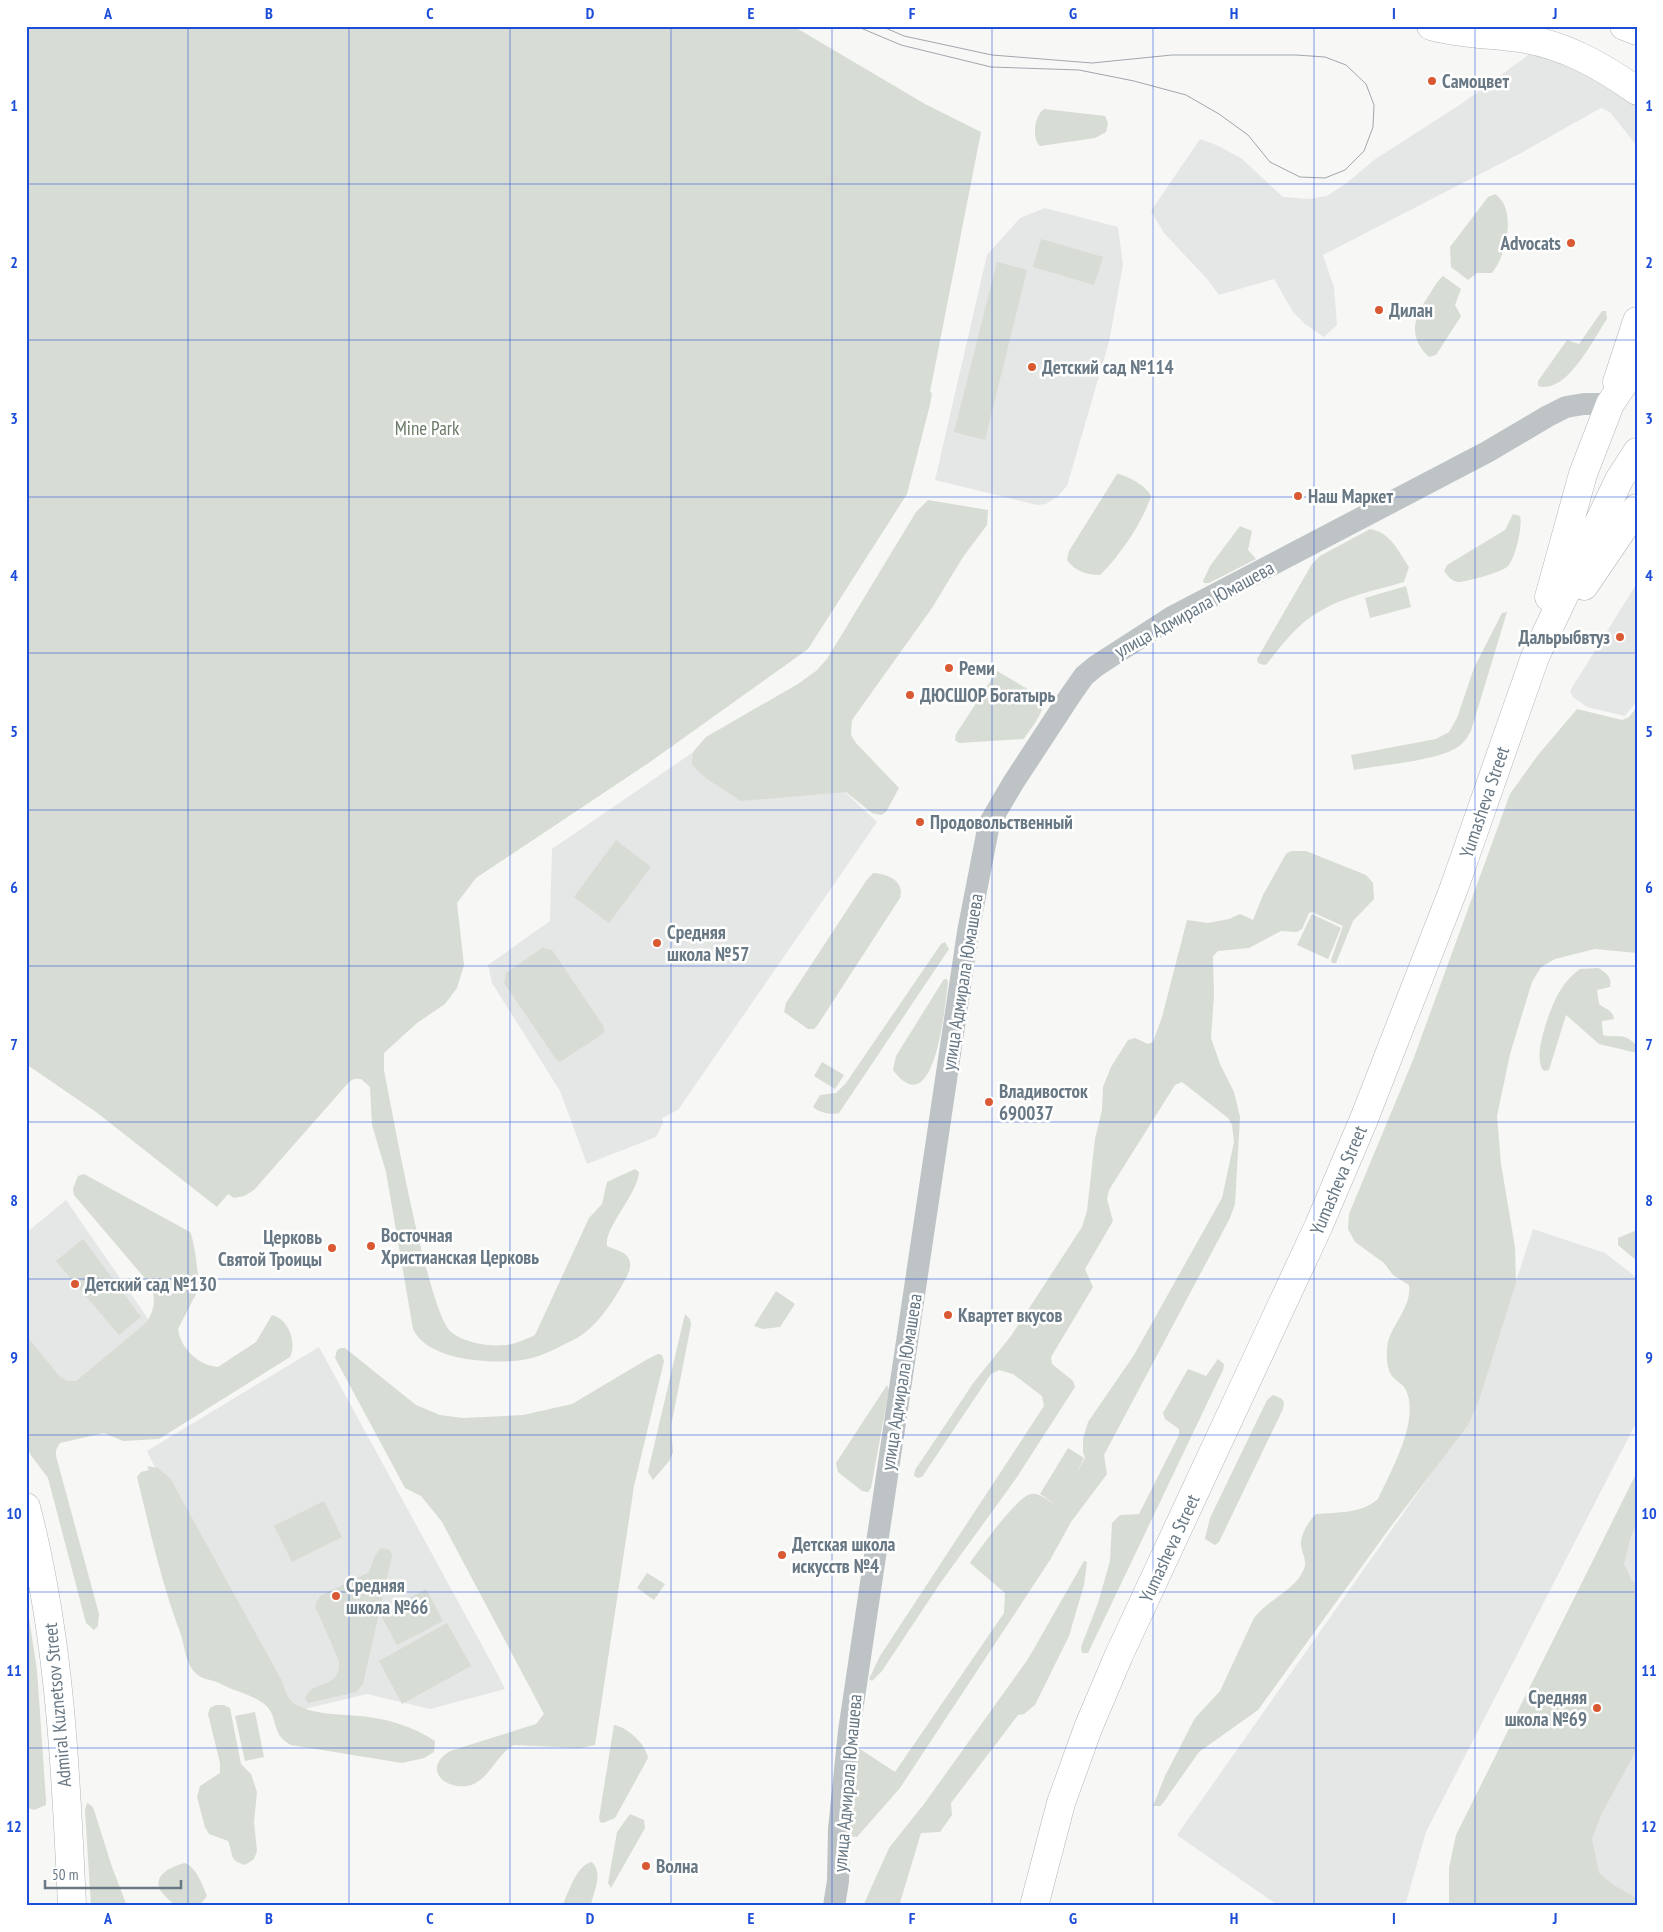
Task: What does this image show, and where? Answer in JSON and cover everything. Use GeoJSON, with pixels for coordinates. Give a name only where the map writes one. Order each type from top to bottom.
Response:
{"type":"FeatureCollection","features":[{"type":"Feature","properties":{"kind":"main road"},"geometry":{"type":"LineString","coordinates":[[1432,26],[1520,38],[1573,53],[1614,74],[1637,91]]}},
{"type":"Feature","properties":{"kind":"main road"},"geometry":{"type":"LineString","coordinates":[[1624,26],[1637,31]]}},
{"type":"Feature","properties":{"kind":"main road"},"geometry":{"type":"LineString","coordinates":[[1535,657],[1583,474],[1610,404],[1637,321]]}},
{"type":"Feature","properties":{"kind":"main road"},"geometry":{"type":"LineString","coordinates":[[1619,480],[1607,480],[1598,475],[1594,466],[1610,404],[1637,364]]}},
{"type":"Feature","properties":{"kind":"main road","name":"Yumasheva Street"},"geometry":{"type":"LineString","coordinates":[[1034,1906],[1061,1803],[1088,1728],[1123,1647],[1319,1225],[1360,1128],[1454,888],[1535,657],[1619,480],[1637,452]]}},
{"type":"Feature","properties":{"kind":"main road"},"geometry":{"type":"LineString","coordinates":[[1535,657],[1637,508]]}},
{"type":"Feature","properties":{"kind":"main road","name":"Admiral Kuznetsov Street"},"geometry":{"type":"LineString","coordinates":[[26,1507],[44,1586],[55,1669],[72,1906]]}},
{"type":"Feature","properties":{"kind":"street","name":"улица Адмирала Юмашева"},"geometry":{"type":"LineString","coordinates":[[834,1906],[838,1881],[839,1829],[853,1703],[967,941],[989,824],[1016,778],[1070,696],[1084,676],[1096,666],[1172,618],[1487,452],[1548,416],[1566,407],[1584,404],[1610,404]]}},
{"type":"Feature","properties":{"kind":"shaded area"},"geometry":{"type":"Polygon","coordinates":[[[1531,53],[1544,55],[1607,84],[1637,107],[1637,146],[1610,112],[1601,108],[1521,153],[1323,255],[1334,287],[1337,325],[1324,337],[1305,324],[1293,312],[1274,279],[1219,295],[1208,280],[1164,233],[1151,211],[1200,139],[1241,158],[1283,197],[1309,199],[1327,196],[1348,182],[1374,160],[1461,104],[1531,53]]]}},
{"type":"Feature","properties":{"kind":"shaded area","name":"Детский сад №114"},"geometry":{"type":"Polygon","coordinates":[[[1045,208],[1118,227],[1123,265],[1109,342],[1067,486],[1057,497],[1046,504],[1037,505],[935,480],[987,255],[1020,218],[1045,208]]]}},
{"type":"Feature","properties":{"kind":"shaded area","name":"Дальрыбвтуз"},"geometry":{"type":"Polygon","coordinates":[[[1637,583],[1637,701],[1625,716],[1587,707],[1573,697],[1570,691],[1637,583]]]}},
{"type":"Feature","properties":{"kind":"shaded area","name":"Средняя школа №57"},"geometry":{"type":"Polygon","coordinates":[[[756,709],[877,822],[678,1110],[662,1118],[663,1123],[656,1137],[587,1164],[560,1091],[492,983],[488,965],[550,921],[552,849],[756,709]]]}},
{"type":"Feature","properties":{"kind":"shaded area","name":"Детский сад №130"},"geometry":{"type":"Polygon","coordinates":[[[66,1200],[160,1336],[63,1402],[26,1355],[26,1233],[66,1200]]]}},
{"type":"Feature","properties":{"kind":"shaded area"},"geometry":{"type":"Polygon","coordinates":[[[1533,1229],[1605,1253],[1637,1278],[1637,1421],[1426,1832],[1405,1906],[1279,1906],[1177,1835],[1473,1414],[1533,1229]]]}},
{"type":"Feature","properties":{"kind":"shaded area","name":"Средняя школа №66"},"geometry":{"type":"Polygon","coordinates":[[[319,1347],[505,1689],[430,1709],[367,1694],[292,1712],[266,1699],[147,1451],[319,1347]]]}},
{"type":"Feature","properties":{"kind":"shaded area","name":"Средняя школа №69"},"geometry":{"type":"Polygon","coordinates":[[[1637,1520],[1637,1906],[1586,1906],[1541,1696],[1637,1520]]]}},
{"type":"Feature","properties":{"kind":"green space","name":"Mine Park"},"geometry":{"type":"Polygon","coordinates":[[[26,26],[793,26],[925,104],[981,132],[930,392],[932,393],[930,405],[907,494],[808,649],[650,762],[476,878],[457,903],[464,965],[457,988],[445,1004],[417,1023],[384,1053],[384,1071],[422,1252],[442,1317],[451,1332],[456,1336],[485,1345],[506,1345],[535,1335],[589,1218],[602,1204],[607,1182],[635,1169],[639,1172],[633,1190],[607,1238],[607,1246],[627,1256],[630,1264],[629,1272],[617,1294],[596,1322],[577,1338],[553,1350],[528,1359],[515,1361],[464,1359],[448,1355],[433,1348],[421,1340],[413,1329],[386,1172],[372,1125],[370,1087],[361,1079],[354,1079],[349,1082],[254,1190],[244,1196],[234,1198],[228,1194],[217,1207],[96,1112],[26,1064],[26,26]]]}},
{"type":"Feature","properties":{"kind":"green space"},"geometry":{"type":"Polygon","coordinates":[[[1044,109],[1105,116],[1108,123],[1106,132],[1095,138],[1040,146],[1037,142],[1035,127],[1038,116],[1044,109]]]}},
{"type":"Feature","properties":{"kind":"green space"},"geometry":{"type":"Polygon","coordinates":[[[1495,194],[1502,201],[1508,220],[1502,255],[1492,273],[1477,273],[1468,280],[1451,267],[1450,247],[1488,197],[1495,194]]]}},
{"type":"Feature","properties":{"kind":"green space"},"geometry":{"type":"Polygon","coordinates":[[[1041,239],[1103,257],[1094,285],[1033,267],[1041,239]]]}},
{"type":"Feature","properties":{"kind":"green space"},"geometry":{"type":"Polygon","coordinates":[[[997,262],[1027,270],[985,440],[954,432],[997,262]]]}},
{"type":"Feature","properties":{"kind":"green space"},"geometry":{"type":"Polygon","coordinates":[[[1443,276],[1461,289],[1455,305],[1461,316],[1436,355],[1429,357],[1418,342],[1415,326],[1424,303],[1443,276]]]}},
{"type":"Feature","properties":{"kind":"green space"},"geometry":{"type":"Polygon","coordinates":[[[1602,311],[1606,311],[1607,319],[1587,351],[1569,374],[1549,387],[1538,386],[1538,381],[1567,340],[1579,344],[1602,311]]]}},
{"type":"Feature","properties":{"kind":"green space"},"geometry":{"type":"Polygon","coordinates":[[[1117,474],[1137,482],[1146,489],[1151,496],[1147,506],[1130,539],[1100,575],[1077,570],[1067,560],[1069,551],[1117,474]]]}},
{"type":"Feature","properties":{"kind":"green space"},"geometry":{"type":"Polygon","coordinates":[[[928,500],[988,510],[987,525],[963,557],[932,608],[852,720],[851,735],[856,743],[899,788],[886,812],[881,815],[872,813],[846,792],[740,801],[702,775],[692,764],[693,752],[706,737],[798,684],[816,671],[827,659],[916,512],[928,500]]]}},
{"type":"Feature","properties":{"kind":"green space"},"geometry":{"type":"Polygon","coordinates":[[[1513,514],[1520,516],[1521,521],[1518,543],[1513,558],[1507,567],[1463,582],[1454,581],[1449,577],[1444,571],[1447,565],[1505,530],[1513,514]]]}},
{"type":"Feature","properties":{"kind":"green space"},"geometry":{"type":"Polygon","coordinates":[[[1240,526],[1252,531],[1248,550],[1256,559],[1209,583],[1204,583],[1203,581],[1210,566],[1240,526]]]}},
{"type":"Feature","properties":{"kind":"green space"},"geometry":{"type":"Polygon","coordinates":[[[1370,529],[1388,538],[1402,555],[1409,567],[1404,582],[1351,597],[1326,608],[1298,627],[1267,664],[1258,663],[1257,659],[1312,564],[1320,556],[1370,529]]]}},
{"type":"Feature","properties":{"kind":"green space"},"geometry":{"type":"Polygon","coordinates":[[[1406,586],[1411,607],[1370,618],[1365,598],[1406,586]]]}},
{"type":"Feature","properties":{"kind":"green space"},"geometry":{"type":"Polygon","coordinates":[[[1507,612],[1471,731],[1463,743],[1450,751],[1424,759],[1354,770],[1351,755],[1436,739],[1449,732],[1457,718],[1474,668],[1502,613],[1507,612]]]}},
{"type":"Feature","properties":{"kind":"green space"},"geometry":{"type":"Polygon","coordinates":[[[997,671],[1043,698],[1040,714],[1024,739],[959,743],[955,740],[956,734],[997,671]]]}},
{"type":"Feature","properties":{"kind":"green space"},"geometry":{"type":"Polygon","coordinates":[[[1637,707],[1637,953],[1595,949],[1555,959],[1541,967],[1532,982],[1510,1054],[1497,1116],[1501,1164],[1515,1247],[1516,1283],[1478,1403],[1468,1425],[1389,1529],[1258,1710],[1199,1752],[1163,1803],[1160,1806],[1153,1806],[1165,1776],[1195,1718],[1220,1691],[1254,1618],[1266,1605],[1288,1589],[1300,1577],[1305,1566],[1301,1542],[1308,1523],[1316,1514],[1356,1510],[1378,1499],[1396,1460],[1407,1431],[1409,1402],[1405,1388],[1390,1373],[1387,1350],[1390,1335],[1408,1300],[1409,1285],[1393,1275],[1384,1263],[1355,1242],[1348,1229],[1349,1214],[1413,1060],[1510,794],[1538,755],[1577,709],[1622,720],[1629,717],[1637,707]]]}},
{"type":"Feature","properties":{"kind":"green space"},"geometry":{"type":"Polygon","coordinates":[[[616,840],[651,867],[609,923],[574,897],[616,840]]]}},
{"type":"Feature","properties":{"kind":"green space"},"geometry":{"type":"Polygon","coordinates":[[[1291,851],[1306,851],[1366,875],[1373,883],[1374,899],[1353,921],[1336,963],[1332,963],[1331,960],[1343,926],[1312,912],[1309,913],[1302,929],[1297,932],[1281,931],[1249,948],[1218,951],[1213,956],[1214,995],[1211,1038],[1220,1064],[1234,1092],[1240,1117],[1235,1204],[1230,1218],[1104,1455],[1107,1474],[1071,1522],[1050,1560],[900,1788],[857,1837],[848,1836],[856,1750],[860,1749],[895,1772],[1004,1613],[1005,1593],[970,1563],[1008,1513],[1025,1497],[1037,1494],[1055,1504],[1040,1494],[1068,1448],[1084,1458],[1075,1475],[1085,1458],[1083,1439],[1088,1422],[1134,1355],[1222,1198],[1234,1142],[1232,1125],[1228,1118],[1182,1082],[1175,1085],[1109,1190],[1107,1199],[1113,1221],[1085,1269],[1093,1287],[1051,1357],[1052,1364],[1073,1381],[1075,1387],[1015,1480],[941,1582],[882,1671],[872,1681],[869,1679],[880,1656],[1044,1406],[1042,1396],[1013,1374],[999,1370],[991,1374],[922,1477],[914,1476],[915,1470],[974,1382],[1011,1336],[1082,1227],[1087,1211],[1095,1139],[1102,1110],[1103,1087],[1111,1067],[1128,1040],[1135,1038],[1148,1044],[1153,1042],[1162,1017],[1187,920],[1208,923],[1229,919],[1240,914],[1253,920],[1263,895],[1286,854],[1291,851]]]}},
{"type":"Feature","properties":{"kind":"green space"},"geometry":{"type":"Polygon","coordinates":[[[873,873],[894,879],[900,887],[900,898],[817,1026],[814,1029],[808,1029],[784,1012],[786,1003],[873,873]]]}},
{"type":"Feature","properties":{"kind":"green space"},"geometry":{"type":"Polygon","coordinates":[[[1312,914],[1341,928],[1328,959],[1297,945],[1312,914]]]}},
{"type":"Feature","properties":{"kind":"green space"},"geometry":{"type":"Polygon","coordinates":[[[945,942],[949,949],[839,1113],[826,1113],[813,1107],[820,1095],[836,1093],[846,1083],[941,944],[945,942]]]}},
{"type":"Feature","properties":{"kind":"green space"},"geometry":{"type":"Polygon","coordinates":[[[542,948],[552,950],[604,1027],[604,1033],[560,1062],[556,1059],[504,983],[506,973],[542,948]]]}},
{"type":"Feature","properties":{"kind":"green space"},"geometry":{"type":"Polygon","coordinates":[[[1598,968],[1608,976],[1610,981],[1610,987],[1597,990],[1599,1004],[1610,1012],[1614,1019],[1602,1021],[1603,1035],[1620,1036],[1632,1041],[1637,1046],[1637,1053],[1599,1044],[1566,1015],[1549,1070],[1544,1071],[1541,1065],[1541,1045],[1546,1022],[1557,996],[1567,981],[1580,969],[1598,968]]]}},
{"type":"Feature","properties":{"kind":"green space"},"geometry":{"type":"Polygon","coordinates":[[[944,979],[947,979],[948,983],[935,1056],[928,1073],[919,1083],[907,1083],[893,1070],[896,1056],[944,979]]]}},
{"type":"Feature","properties":{"kind":"green space"},"geometry":{"type":"Polygon","coordinates":[[[822,1062],[844,1075],[835,1089],[814,1076],[822,1062]]]}},
{"type":"Feature","properties":{"kind":"green space"},"geometry":{"type":"Polygon","coordinates":[[[84,1174],[190,1232],[196,1260],[198,1290],[178,1329],[182,1343],[198,1360],[218,1367],[256,1342],[272,1315],[278,1317],[287,1326],[293,1345],[290,1357],[159,1439],[123,1441],[104,1433],[60,1443],[56,1450],[56,1456],[99,1614],[98,1626],[94,1630],[86,1623],[48,1478],[30,1454],[26,1442],[26,1335],[60,1377],[67,1381],[76,1381],[147,1322],[152,1312],[154,1297],[148,1282],[74,1195],[73,1189],[78,1176],[84,1174]]]}},
{"type":"Feature","properties":{"kind":"green space"},"geometry":{"type":"Polygon","coordinates":[[[1637,1230],[1637,1261],[1618,1245],[1618,1238],[1637,1230]]]}},
{"type":"Feature","properties":{"kind":"green space"},"geometry":{"type":"Polygon","coordinates":[[[83,1239],[141,1317],[119,1335],[56,1261],[83,1239]]]}},
{"type":"Feature","properties":{"kind":"green space"},"geometry":{"type":"Polygon","coordinates":[[[776,1291],[795,1304],[780,1327],[763,1329],[754,1326],[776,1291]]]}},
{"type":"Feature","properties":{"kind":"green space"},"geometry":{"type":"Polygon","coordinates":[[[685,1314],[690,1319],[691,1325],[671,1426],[673,1452],[670,1460],[653,1480],[648,1472],[685,1314]]]}},
{"type":"Feature","properties":{"kind":"green space"},"geometry":{"type":"Polygon","coordinates":[[[345,1348],[416,1405],[440,1415],[463,1418],[523,1415],[572,1404],[646,1360],[658,1354],[662,1355],[664,1361],[634,1486],[595,1745],[580,1748],[514,1745],[502,1755],[481,1780],[474,1784],[459,1786],[444,1781],[439,1776],[437,1771],[438,1764],[450,1751],[536,1724],[544,1714],[442,1522],[421,1496],[405,1488],[335,1358],[337,1350],[345,1348]]]}},
{"type":"Feature","properties":{"kind":"green space"},"geometry":{"type":"Polygon","coordinates":[[[1218,1359],[1224,1364],[1223,1370],[1088,1653],[1082,1653],[1081,1647],[1098,1603],[1110,1561],[1112,1523],[1120,1515],[1139,1514],[1179,1435],[1179,1429],[1165,1419],[1163,1413],[1188,1369],[1206,1376],[1218,1359]]]}},
{"type":"Feature","properties":{"kind":"green space"},"geometry":{"type":"Polygon","coordinates":[[[887,1385],[889,1390],[871,1488],[868,1492],[862,1491],[838,1472],[836,1463],[887,1385]]]}},
{"type":"Feature","properties":{"kind":"green space"},"geometry":{"type":"Polygon","coordinates":[[[1273,1395],[1282,1399],[1284,1403],[1283,1409],[1219,1542],[1215,1545],[1205,1539],[1210,1518],[1267,1400],[1273,1395]]]}},
{"type":"Feature","properties":{"kind":"green space"},"geometry":{"type":"Polygon","coordinates":[[[147,1466],[158,1468],[170,1478],[292,1702],[302,1708],[318,1712],[369,1717],[398,1724],[417,1731],[435,1741],[434,1752],[424,1758],[402,1763],[291,1745],[284,1741],[280,1735],[271,1713],[263,1703],[253,1697],[199,1676],[192,1669],[188,1661],[156,1556],[137,1477],[141,1472],[149,1470],[147,1466]]]}},
{"type":"Feature","properties":{"kind":"green space"},"geometry":{"type":"Polygon","coordinates":[[[1637,1472],[1637,1524],[1630,1539],[1624,1564],[1632,1581],[1637,1584],[1637,1749],[1601,1815],[1592,1839],[1599,1873],[1615,1886],[1637,1898],[1637,1906],[1449,1906],[1449,1868],[1456,1835],[1637,1472]]]}},
{"type":"Feature","properties":{"kind":"green space"},"geometry":{"type":"Polygon","coordinates":[[[324,1501],[342,1537],[292,1562],[274,1526],[324,1501]]]}},
{"type":"Feature","properties":{"kind":"green space"},"geometry":{"type":"Polygon","coordinates":[[[381,1548],[390,1550],[392,1556],[363,1684],[356,1692],[308,1703],[305,1698],[309,1692],[336,1677],[339,1661],[315,1606],[320,1596],[369,1572],[375,1556],[381,1548]]]}},
{"type":"Feature","properties":{"kind":"green space"},"geometry":{"type":"Polygon","coordinates":[[[1084,1561],[1087,1562],[1084,1585],[1069,1636],[1035,1705],[1024,1714],[1018,1715],[951,1803],[952,1815],[940,1832],[921,1833],[899,1906],[863,1906],[889,1848],[924,1804],[1028,1659],[1084,1561]]]}},
{"type":"Feature","properties":{"kind":"green space"},"geometry":{"type":"Polygon","coordinates":[[[647,1573],[665,1584],[654,1600],[637,1588],[647,1573]]]}},
{"type":"Feature","properties":{"kind":"green space"},"geometry":{"type":"Polygon","coordinates":[[[426,1589],[443,1621],[397,1645],[380,1614],[426,1589]]]}},
{"type":"Feature","properties":{"kind":"green space"},"geometry":{"type":"Polygon","coordinates":[[[26,1599],[37,1670],[46,1800],[46,1805],[34,1810],[26,1807],[26,1599]]]}},
{"type":"Feature","properties":{"kind":"green space"},"geometry":{"type":"Polygon","coordinates":[[[447,1623],[471,1666],[402,1704],[379,1661],[447,1623]]]}},
{"type":"Feature","properties":{"kind":"green space"},"geometry":{"type":"Polygon","coordinates":[[[216,1705],[224,1705],[230,1708],[241,1764],[251,1774],[257,1792],[254,1822],[257,1851],[254,1859],[245,1865],[234,1859],[228,1841],[209,1834],[205,1827],[197,1797],[200,1786],[220,1773],[220,1763],[208,1714],[210,1708],[216,1705]]]}},
{"type":"Feature","properties":{"kind":"green space"},"geometry":{"type":"Polygon","coordinates":[[[255,1712],[264,1757],[245,1761],[235,1716],[255,1712]]]}},
{"type":"Feature","properties":{"kind":"green space"},"geometry":{"type":"Polygon","coordinates":[[[614,1725],[625,1729],[635,1737],[644,1747],[648,1758],[615,1818],[603,1823],[600,1822],[599,1818],[614,1725]]]}},
{"type":"Feature","properties":{"kind":"green space"},"geometry":{"type":"Polygon","coordinates":[[[87,1803],[94,1810],[112,1867],[127,1906],[91,1906],[85,1810],[87,1803]]]}},
{"type":"Feature","properties":{"kind":"green space"},"geometry":{"type":"Polygon","coordinates":[[[630,1814],[644,1820],[645,1828],[611,1888],[608,1883],[617,1832],[630,1814]]]}},
{"type":"Feature","properties":{"kind":"green space"},"geometry":{"type":"Polygon","coordinates":[[[592,1862],[597,1872],[597,1883],[591,1906],[562,1906],[577,1874],[586,1864],[592,1862]]]}},
{"type":"Feature","properties":{"kind":"green space"},"geometry":{"type":"Polygon","coordinates":[[[185,1863],[193,1868],[207,1896],[199,1906],[175,1905],[161,1891],[159,1885],[159,1879],[162,1875],[172,1867],[185,1863]]]}},
{"type":"Feature","properties":{"kind":"tram line"},"geometry":{"type":"LineString","coordinates":[[856,26],[901,45],[991,67],[1079,70],[1134,81],[1186,95],[1219,114],[1248,135],[1270,162],[1300,177],[1325,178],[1345,170],[1364,151],[1373,127],[1374,105],[1366,84],[1346,65],[1325,57],[1296,55],[1172,55],[1092,63],[992,55],[904,36],[881,26]]}},
{"type":"Feature","properties":{"kind":"place","name":"Самоцвет"},"geometry":{"type":"Point","coordinates":[1432,81]}},
{"type":"Feature","properties":{"kind":"place","name":"Advocats"},"geometry":{"type":"Point","coordinates":[1571,243]}},
{"type":"Feature","properties":{"kind":"place","name":"Дилан"},"geometry":{"type":"Point","coordinates":[1379,310]}},
{"type":"Feature","properties":{"kind":"place","name":"Детский сад №114"},"geometry":{"type":"Point","coordinates":[1032,367]}},
{"type":"Feature","properties":{"kind":"place","name":"Наш Маркет"},"geometry":{"type":"Point","coordinates":[1298,496]}},
{"type":"Feature","properties":{"kind":"place","name":"Дальрыбвтуз"},"geometry":{"type":"Point","coordinates":[1620,637]}},
{"type":"Feature","properties":{"kind":"place","name":"Реми"},"geometry":{"type":"Point","coordinates":[949,668]}},
{"type":"Feature","properties":{"kind":"place","name":"ДЮСШОР Богатырь"},"geometry":{"type":"Point","coordinates":[910,695]}},
{"type":"Feature","properties":{"kind":"place","name":"Продовольственный"},"geometry":{"type":"Point","coordinates":[920,822]}},
{"type":"Feature","properties":{"kind":"place","name":"Средняя школа №57"},"geometry":{"type":"Point","coordinates":[657,943]}},
{"type":"Feature","properties":{"kind":"place","name":"Владивосток 690037"},"geometry":{"type":"Point","coordinates":[989,1102]}},
{"type":"Feature","properties":{"kind":"place","name":"Восточная Христианская Церковь"},"geometry":{"type":"Point","coordinates":[371,1246]}},
{"type":"Feature","properties":{"kind":"place","name":"Церковь Святой Троицы"},"geometry":{"type":"Point","coordinates":[332,1248]}},
{"type":"Feature","properties":{"kind":"place","name":"Детский сад №130"},"geometry":{"type":"Point","coordinates":[75,1284]}},
{"type":"Feature","properties":{"kind":"place","name":"Квартет вкусов"},"geometry":{"type":"Point","coordinates":[948,1315]}},
{"type":"Feature","properties":{"kind":"place","name":"Детская школа искусств №4"},"geometry":{"type":"Point","coordinates":[782,1555]}},
{"type":"Feature","properties":{"kind":"place","name":"Средняя школа №66"},"geometry":{"type":"Point","coordinates":[336,1596]}},
{"type":"Feature","properties":{"kind":"place","name":"Средняя школа №69"},"geometry":{"type":"Point","coordinates":[1597,1708]}},
{"type":"Feature","properties":{"kind":"place","name":"Волна"},"geometry":{"type":"Point","coordinates":[646,1866]}}]}
